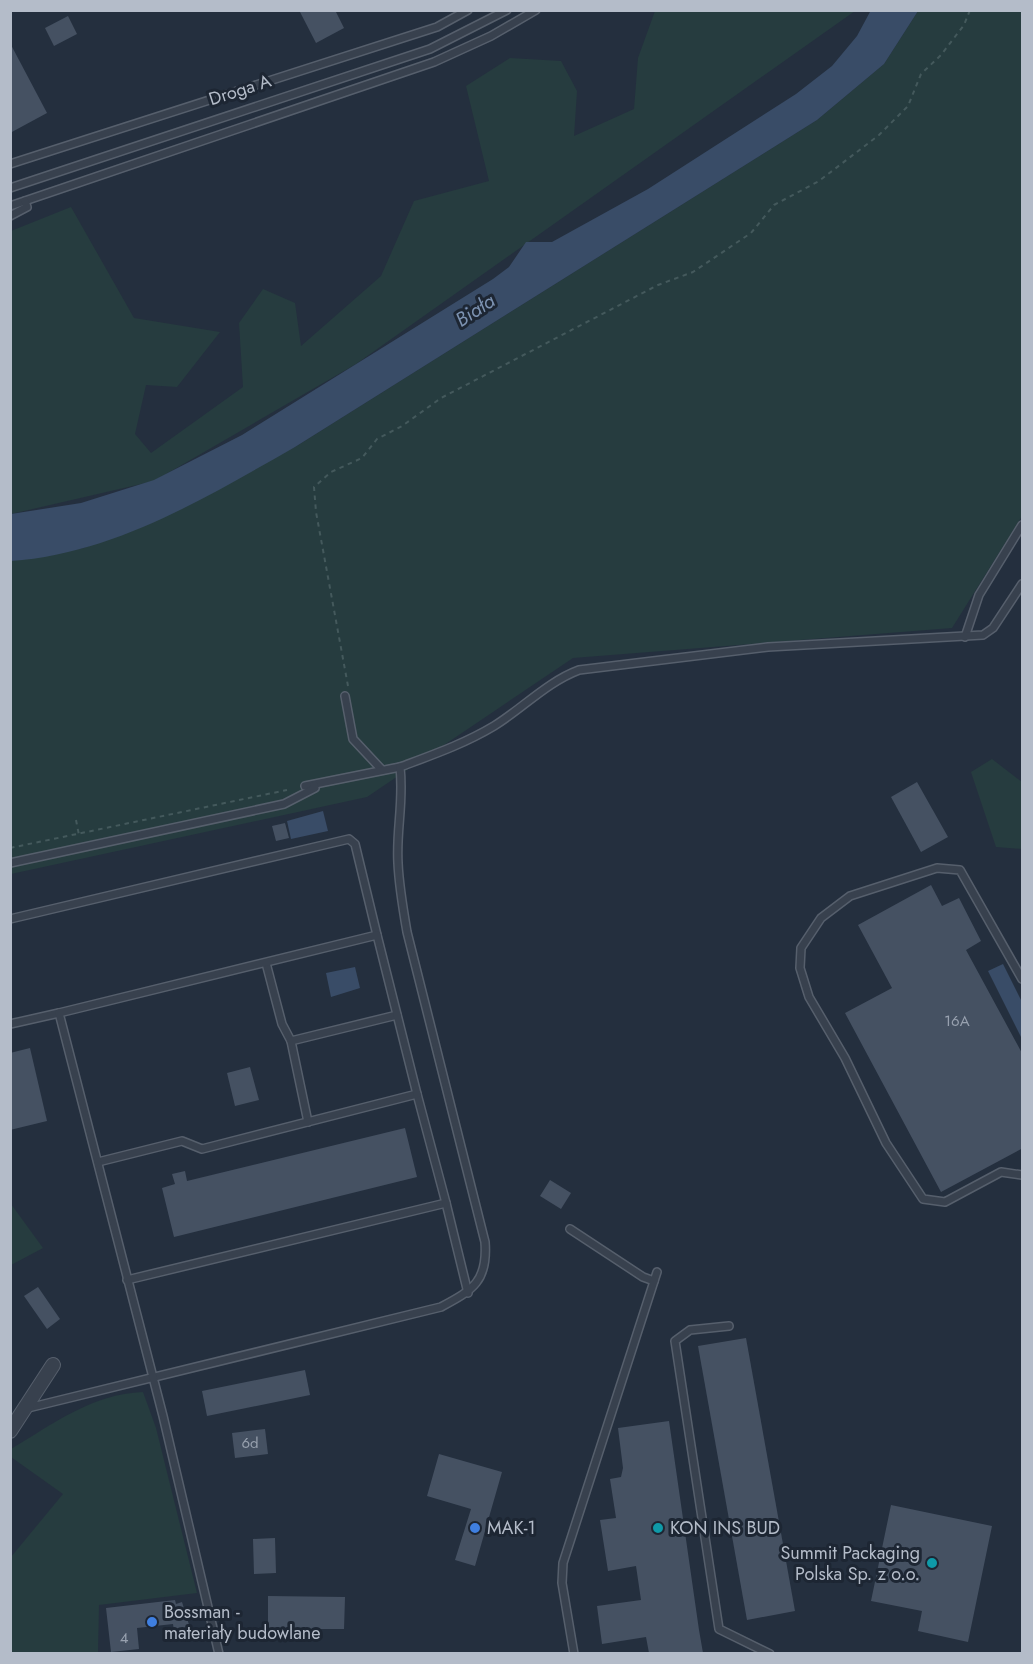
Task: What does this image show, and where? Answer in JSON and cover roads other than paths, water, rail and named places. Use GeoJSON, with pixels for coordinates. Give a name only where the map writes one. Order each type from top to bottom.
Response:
{"type":"FeatureCollection","features":[{"type":"Feature","properties":{"kind":"street"},"geometry":{"type":"LineString","coordinates":[[10,1431],[53,1365]]}},
{"type":"Feature","properties":{"kind":"lane","name":"Droga A"},"geometry":{"type":"LineString","coordinates":[[10,164],[427,30],[468,10]]}},
{"type":"Feature","properties":{"kind":"lane"},"geometry":{"type":"LineString","coordinates":[[10,188],[430,49],[507,10]]}},
{"type":"Feature","properties":{"kind":"lane"},"geometry":{"type":"LineString","coordinates":[[10,206],[434,62],[491,36],[536,10]]}},
{"type":"Feature","properties":{"kind":"lane"},"geometry":{"type":"LineString","coordinates":[[10,216],[27,207],[25,201]]}},
{"type":"Feature","properties":{"kind":"lane"},"geometry":{"type":"LineString","coordinates":[[965,637],[979,596],[1023,525]]}},
{"type":"Feature","properties":{"kind":"lane"},"geometry":{"type":"LineString","coordinates":[[305,786],[400,766],[460,744],[495,725],[563,676],[579,669],[768,647],[983,635],[993,628],[1023,584]]}},
{"type":"Feature","properties":{"kind":"lane"},"geometry":{"type":"LineString","coordinates":[[972,614],[975,615],[980,609]]}},
{"type":"Feature","properties":{"kind":"lane"},"geometry":{"type":"LineString","coordinates":[[345,696],[353,739],[382,770]]}},
{"type":"Feature","properties":{"kind":"lane"},"geometry":{"type":"LineString","coordinates":[[26,1408],[441,1307],[468,1293],[478,1283],[486,1261],[485,1242],[407,932],[398,861],[403,793],[400,766]]}},
{"type":"Feature","properties":{"kind":"lane"},"geometry":{"type":"LineString","coordinates":[[10,863],[284,804],[315,788],[314,785]]}},
{"type":"Feature","properties":{"kind":"lane"},"geometry":{"type":"LineString","coordinates":[[10,919],[349,838],[355,844],[376,935],[468,1293]]}},
{"type":"Feature","properties":{"kind":"lane"},"geometry":{"type":"LineString","coordinates":[[1023,979],[960,870],[938,868],[850,896],[821,918],[801,948],[800,968],[809,997],[845,1058],[886,1143],[923,1199],[945,1202],[1001,1172],[1023,1175]]}},
{"type":"Feature","properties":{"kind":"lane"},"geometry":{"type":"LineString","coordinates":[[10,1024],[376,935]]}},
{"type":"Feature","properties":{"kind":"lane"},"geometry":{"type":"LineString","coordinates":[[266,963],[282,1024],[291,1041],[308,1122]]}},
{"type":"Feature","properties":{"kind":"lane"},"geometry":{"type":"LineString","coordinates":[[58,1013],[98,1162],[219,1653]]}},
{"type":"Feature","properties":{"kind":"lane"},"geometry":{"type":"LineString","coordinates":[[291,1041],[397,1015]]}},
{"type":"Feature","properties":{"kind":"lane"},"geometry":{"type":"LineString","coordinates":[[98,1162],[182,1141],[202,1149],[417,1094]]}},
{"type":"Feature","properties":{"kind":"lane"},"geometry":{"type":"LineString","coordinates":[[127,1280],[446,1203]]}},
{"type":"Feature","properties":{"kind":"lane"},"geometry":{"type":"LineString","coordinates":[[570,1229],[643,1277],[654,1281]]}},
{"type":"Feature","properties":{"kind":"lane"},"geometry":{"type":"LineString","coordinates":[[574,1653],[562,1583],[563,1563],[657,1272]]}},
{"type":"Feature","properties":{"kind":"lane"},"geometry":{"type":"LineString","coordinates":[[729,1326],[690,1330],[675,1341],[719,1629],[770,1653]]}},
{"type":"Feature","properties":{"kind":"water","name":"Biała"},"geometry":{"type":"Polygon","coordinates":[[[871,10],[918,11],[884,64],[817,120],[295,447],[228,485],[159,520],[123,535],[49,556],[11,561],[11,514],[81,503],[154,480],[242,435],[493,279],[509,267],[526,242],[552,242],[648,189],[796,94],[832,66],[857,36],[871,10]]]}},
{"type":"Feature","properties":{"kind":"water"},"geometry":{"type":"Polygon","coordinates":[[[323,811],[328,831],[291,839],[287,821],[323,811]]]}},
{"type":"Feature","properties":{"kind":"water"},"geometry":{"type":"Polygon","coordinates":[[[1003,964],[1022,1002],[1022,1039],[988,971],[1003,964]]]}},
{"type":"Feature","properties":{"kind":"water"},"geometry":{"type":"Polygon","coordinates":[[[355,967],[360,988],[331,997],[326,973],[355,967]]]}},
{"type":"Feature","properties":{"kind":"place","name":"MAK-1"},"geometry":{"type":"Point","coordinates":[475,1528]}},
{"type":"Feature","properties":{"kind":"place","name":"KON INS BUD"},"geometry":{"type":"Point","coordinates":[658,1528]}},
{"type":"Feature","properties":{"kind":"place","name":"Summit Packaging Polska Sp. z o.o."},"geometry":{"type":"Point","coordinates":[932,1563]}},
{"type":"Feature","properties":{"kind":"place","name":"Bossman - materiały budowlane"},"geometry":{"type":"Point","coordinates":[152,1622]}}]}
